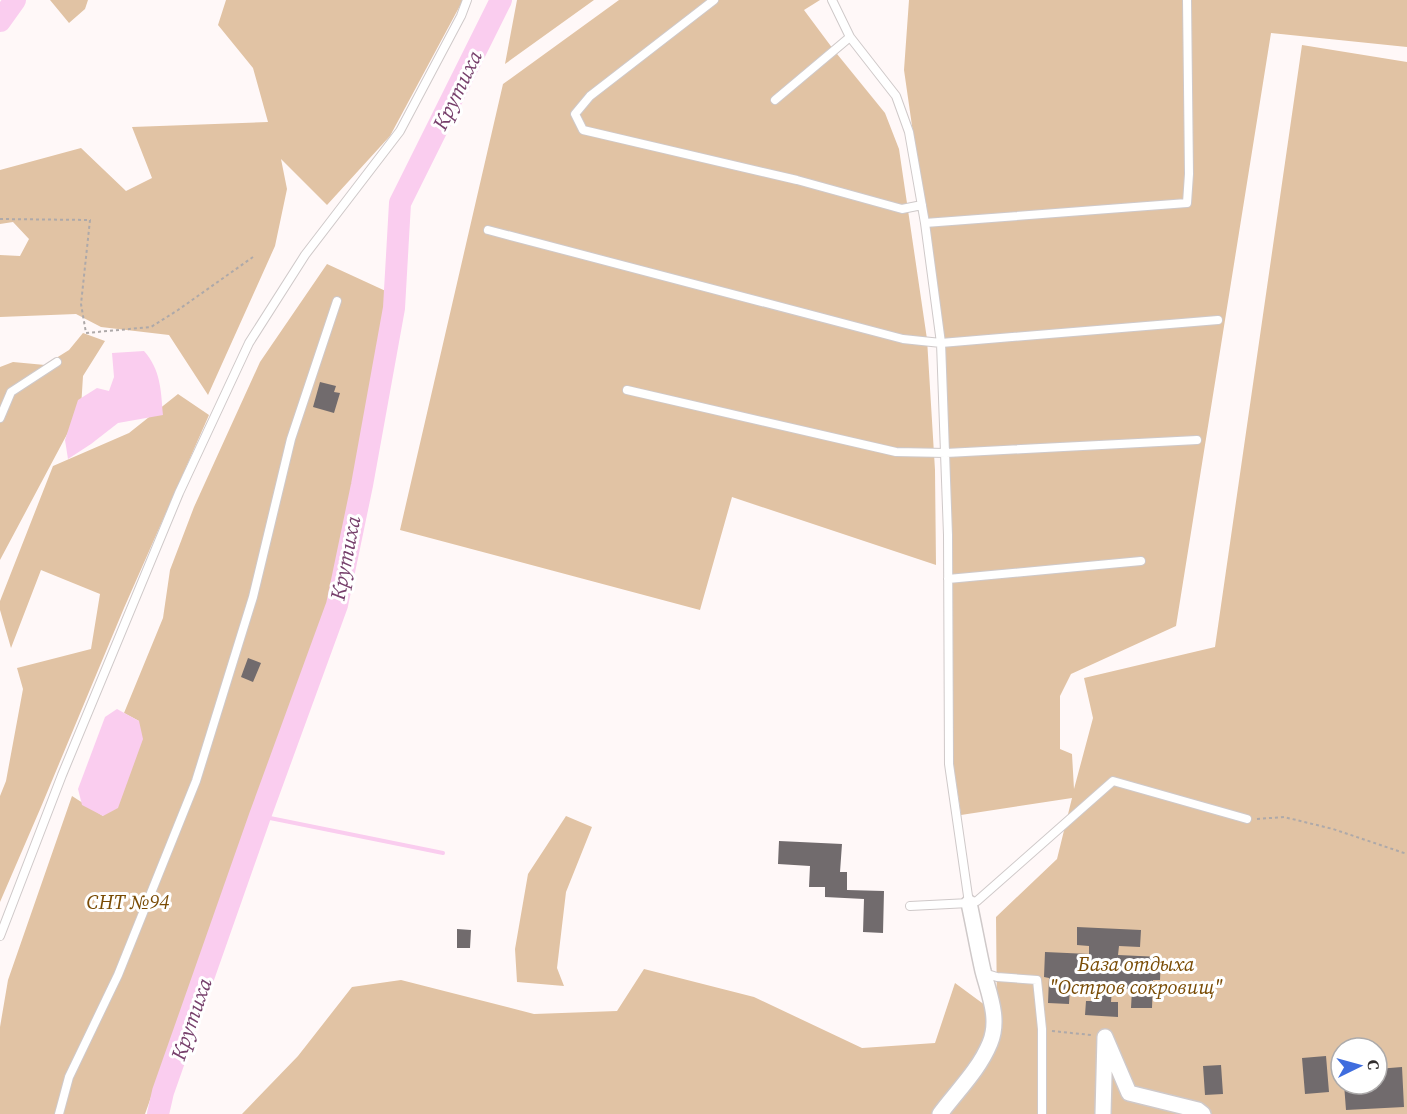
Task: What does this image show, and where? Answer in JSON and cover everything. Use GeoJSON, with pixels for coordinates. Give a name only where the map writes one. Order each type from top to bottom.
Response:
{"type":"FeatureCollection","features":[{"type":"Feature","properties":{"kind":"street"},"geometry":{"type":"LineString","coordinates":[[940,1114],[972,1074],[986,1052],[991,1040],[994,1019],[991,994],[984,974],[969,903]]}},
{"type":"Feature","properties":{"kind":"street"},"geometry":{"type":"LineString","coordinates":[[1103,1114],[1105,1037]]}},
{"type":"Feature","properties":{"kind":"street"},"geometry":{"type":"LineString","coordinates":[[1105,1037],[1129,1093],[1198,1110],[1203,1114]]}},
{"type":"Feature","properties":{"kind":"lane"},"geometry":{"type":"LineString","coordinates":[[0,936],[62,775],[179,493],[249,343],[305,255],[400,131],[461,16],[467,0]]}},
{"type":"Feature","properties":{"kind":"lane"},"geometry":{"type":"LineString","coordinates":[[714,0],[590,96],[575,114],[583,130],[797,180],[902,209],[922,205]]}},
{"type":"Feature","properties":{"kind":"lane"},"geometry":{"type":"LineString","coordinates":[[832,0],[850,37],[896,96],[909,132],[926,223],[942,343],[946,453],[949,764],[969,903]]}},
{"type":"Feature","properties":{"kind":"lane"},"geometry":{"type":"LineString","coordinates":[[926,223],[1187,203],[1189,174],[1187,0]]}},
{"type":"Feature","properties":{"kind":"lane"},"geometry":{"type":"LineString","coordinates":[[775,100],[850,37]]}},
{"type":"Feature","properties":{"kind":"lane"},"geometry":{"type":"LineString","coordinates":[[488,230],[903,339],[942,343],[1218,320]]}},
{"type":"Feature","properties":{"kind":"lane"},"geometry":{"type":"LineString","coordinates":[[59,1114],[69,1077],[118,975],[196,781],[253,597],[291,439],[337,301]]}},
{"type":"Feature","properties":{"kind":"lane"},"geometry":{"type":"LineString","coordinates":[[0,418],[11,392],[57,362]]}},
{"type":"Feature","properties":{"kind":"lane"},"geometry":{"type":"LineString","coordinates":[[627,390],[896,452],[946,453],[1197,440]]}},
{"type":"Feature","properties":{"kind":"lane"},"geometry":{"type":"LineString","coordinates":[[948,579],[1141,561]]}},
{"type":"Feature","properties":{"kind":"lane"},"geometry":{"type":"LineString","coordinates":[[910,906],[976,901],[1113,781],[1247,819]]}},
{"type":"Feature","properties":{"kind":"lane"},"geometry":{"type":"LineString","coordinates":[[984,974],[1037,980],[1042,1029],[1042,1114]]}},
{"type":"Feature","properties":{"kind":"path"},"geometry":{"type":"LineString","coordinates":[[0,219],[90,220],[81,304],[86,333],[151,327],[252,257]]}},
{"type":"Feature","properties":{"kind":"path"},"geometry":{"type":"LineString","coordinates":[[1247,819],[1284,817],[1333,829],[1407,854]]}},
{"type":"Feature","properties":{"kind":"path"},"geometry":{"type":"LineString","coordinates":[[1042,1029],[1105,1037]]}},
{"type":"Feature","properties":{"kind":"green space"},"geometry":{"type":"Polygon","coordinates":[[[50,0],[88,0],[85,9],[69,23],[50,0]]]}},
{"type":"Feature","properties":{"kind":"green space"},"geometry":{"type":"Polygon","coordinates":[[[226,0],[463,0],[390,136],[327,205],[281,159],[287,189],[275,246],[208,395],[169,335],[101,327],[76,314],[0,317],[0,255],[20,256],[29,239],[13,222],[0,224],[0,170],[81,148],[126,191],[152,178],[132,127],[268,122],[253,68],[218,25],[226,0]]]}},
{"type":"Feature","properties":{"kind":"green space"},"geometry":{"type":"Polygon","coordinates":[[[517,0],[594,0],[505,64],[517,0]]]}},
{"type":"Feature","properties":{"kind":"green space"},"geometry":{"type":"Polygon","coordinates":[[[619,0],[820,0],[804,10],[885,113],[899,149],[927,339],[935,470],[936,565],[732,497],[700,610],[400,530],[503,84],[619,0]]]}},
{"type":"Feature","properties":{"kind":"green space","name":"База отдыха \"Остров сокровищ\""},"geometry":{"type":"Polygon","coordinates":[[[909,0],[1407,0],[1407,47],[1271,33],[1176,626],[1071,674],[1060,696],[1060,749],[1072,754],[1074,789],[1093,718],[1084,678],[1215,647],[1302,45],[1407,62],[1407,1114],[242,1114],[298,1056],[352,987],[401,980],[534,1014],[617,1011],[644,969],[754,997],[862,1048],[935,1043],[955,983],[997,1014],[996,917],[1057,859],[1072,798],[961,815],[952,755],[946,363],[904,70],[909,0]]]}},
{"type":"Feature","properties":{"kind":"green space","name":"СНТ №94"},"geometry":{"type":"Polygon","coordinates":[[[327,264],[390,293],[336,596],[200,959],[145,1114],[0,1114],[0,1027],[8,980],[72,796],[103,816],[139,721],[124,713],[163,618],[170,570],[194,507],[260,362],[327,264]]]}},
{"type":"Feature","properties":{"kind":"green space"},"geometry":{"type":"Polygon","coordinates":[[[83,333],[105,341],[83,376],[81,408],[0,560],[0,367],[13,362],[45,365],[69,350],[83,333]]]}},
{"type":"Feature","properties":{"kind":"green space"},"geometry":{"type":"Polygon","coordinates":[[[178,394],[209,415],[124,608],[0,902],[0,796],[6,781],[23,689],[17,668],[91,649],[100,594],[41,570],[11,648],[0,610],[0,601],[53,466],[129,433],[178,394]]]}},
{"type":"Feature","properties":{"kind":"green space"},"geometry":{"type":"Polygon","coordinates":[[[566,816],[592,827],[566,892],[557,968],[564,986],[517,982],[515,949],[528,874],[566,816]]]}},
{"type":"Feature","properties":{"kind":"shaded area"},"geometry":{"type":"Polygon","coordinates":[[[144,351],[157,373],[163,415],[118,423],[68,459],[65,440],[78,400],[97,388],[109,391],[114,377],[112,353],[144,351]]]}},
{"type":"Feature","properties":{"kind":"shaded area"},"geometry":{"type":"Polygon","coordinates":[[[117,709],[139,721],[143,739],[118,808],[103,816],[82,805],[78,789],[105,717],[117,709]]]}},
{"type":"Feature","properties":{"kind":"building"},"geometry":{"type":"Polygon","coordinates":[[[320,382],[336,386],[334,392],[340,393],[334,413],[313,407],[320,382]]]}},
{"type":"Feature","properties":{"kind":"building"},"geometry":{"type":"Polygon","coordinates":[[[248,658],[261,663],[253,682],[241,677],[248,658]]]}},
{"type":"Feature","properties":{"kind":"building"},"geometry":{"type":"Polygon","coordinates":[[[779,841],[842,844],[840,872],[847,872],[847,890],[884,891],[883,933],[863,932],[864,899],[825,897],[825,887],[809,887],[810,866],[778,864],[779,841]]]}},
{"type":"Feature","properties":{"kind":"building"},"geometry":{"type":"Polygon","coordinates":[[[1077,927],[1141,930],[1140,947],[1119,946],[1118,955],[1161,957],[1160,980],[1153,980],[1152,1008],[1131,1008],[1132,989],[1112,988],[1111,1002],[1118,1002],[1118,1017],[1085,1015],[1086,1001],[1092,1001],[1092,988],[1070,986],[1069,1004],[1048,1003],[1049,978],[1044,977],[1045,952],[1089,954],[1089,946],[1077,945],[1077,927]]]}},
{"type":"Feature","properties":{"kind":"building"},"geometry":{"type":"Polygon","coordinates":[[[457,929],[471,930],[470,948],[457,948],[457,929]]]}},
{"type":"Feature","properties":{"kind":"building"},"geometry":{"type":"Polygon","coordinates":[[[1326,1056],[1329,1092],[1305,1094],[1302,1058],[1326,1056]]]}},
{"type":"Feature","properties":{"kind":"building"},"geometry":{"type":"Polygon","coordinates":[[[1221,1065],[1223,1094],[1205,1095],[1203,1066],[1221,1065]]]}},
{"type":"Feature","properties":{"kind":"building"},"geometry":{"type":"Polygon","coordinates":[[[1402,1067],[1404,1107],[1346,1110],[1345,1096],[1389,1096],[1389,1068],[1402,1067]]]}},
{"type":"Feature","properties":{"kind":"waterway"},"geometry":{"type":"LineString","coordinates":[[0,21],[15,0]]}},
{"type":"Feature","properties":{"kind":"waterway","name":"Крутиха"},"geometry":{"type":"LineString","coordinates":[[158,1114],[163,1092],[260,816],[337,605],[362,485],[394,308],[400,203],[501,0]]}},
{"type":"Feature","properties":{"kind":"waterway"},"geometry":{"type":"LineString","coordinates":[[260,816],[443,853]]}}]}
